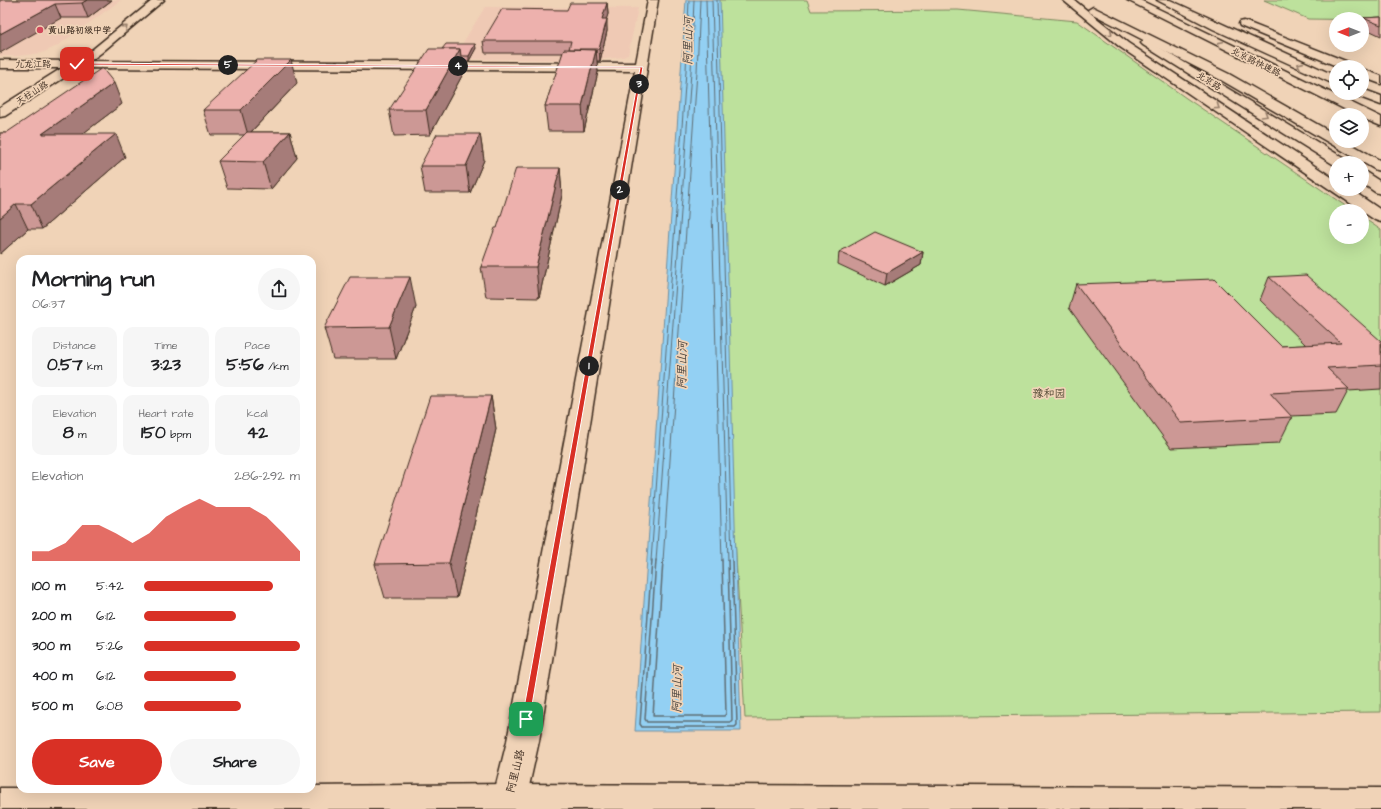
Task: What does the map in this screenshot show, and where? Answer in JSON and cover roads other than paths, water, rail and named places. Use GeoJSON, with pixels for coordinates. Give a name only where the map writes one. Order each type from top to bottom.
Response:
{"type":"FeatureCollection","features":[{"type":"Feature","properties":{"kind":"main road","name":"天柱山路"},"geometry":{"type":"LineString","coordinates":[[0,113],[97,51],[159,0]]}},
{"type":"Feature","properties":{"kind":"main road","name":"阿里山路"},"geometry":{"type":"LineString","coordinates":[[508,804],[523,741],[653,0]]}},
{"type":"Feature","properties":{"kind":"main road"},"geometry":{"type":"LineString","coordinates":[[1068,0],[1124,45],[1329,182]]}},
{"type":"Feature","properties":{"kind":"main road","name":"北京路"},"geometry":{"type":"LineString","coordinates":[[1076,0],[1331,156]]}},
{"type":"Feature","properties":{"kind":"main road","name":"北京路快速路"},"geometry":{"type":"LineString","coordinates":[[1132,0],[1381,122]]}},
{"type":"Feature","properties":{"kind":"main road"},"geometry":{"type":"LineString","coordinates":[[1161,0],[1329,78]]}},
{"type":"Feature","properties":{"kind":"main road"},"geometry":{"type":"LineString","coordinates":[[1161,0],[1269,61],[1329,89]]}},
{"type":"Feature","properties":{"kind":"main road"},"geometry":{"type":"LineString","coordinates":[[1184,0],[1205,8]]}},
{"type":"Feature","properties":{"kind":"main road"},"geometry":{"type":"LineString","coordinates":[[1093,10],[1225,77],[1381,167]]}},
{"type":"Feature","properties":{"kind":"main road"},"geometry":{"type":"LineString","coordinates":[[1234,20],[1331,60]]}},
{"type":"Feature","properties":{"kind":"main road","name":"北京路快速路"},"geometry":{"type":"LineString","coordinates":[[1150,25],[1329,128]]}},
{"type":"Feature","properties":{"kind":"main road","name":"天柱山路"},"geometry":{"type":"LineString","coordinates":[[36,76],[72,52]]}},
{"type":"Feature","properties":{"kind":"main road","name":"九龙江路"},"geometry":{"type":"LineString","coordinates":[[0,64],[51,66],[641,70]]}},
{"type":"Feature","properties":{"kind":"main road","name":"九龙江路"},"geometry":{"type":"LineString","coordinates":[[0,69],[51,66]]}},
{"type":"Feature","properties":{"kind":"main road"},"geometry":{"type":"LineString","coordinates":[[1369,75],[1381,80]]}},
{"type":"Feature","properties":{"kind":"main road"},"geometry":{"type":"LineString","coordinates":[[1369,96],[1381,101]]}},
{"type":"Feature","properties":{"kind":"main road"},"geometry":{"type":"LineString","coordinates":[[1352,100],[1381,114]]}},
{"type":"Feature","properties":{"kind":"main road"},"geometry":{"type":"LineString","coordinates":[[1364,148],[1381,158]]}},
{"type":"Feature","properties":{"kind":"main road"},"geometry":{"type":"LineString","coordinates":[[1369,181],[1381,189]]}},
{"type":"Feature","properties":{"kind":"main road"},"geometry":{"type":"LineString","coordinates":[[1350,196],[1381,217]]}},
{"type":"Feature","properties":{"kind":"main road"},"geometry":{"type":"LineString","coordinates":[[0,804],[1381,804]]}},
{"type":"Feature","properties":{"kind":"water","name":"阿里山河"},"geometry":{"type":"Polygon","coordinates":[[[686,0],[720,0],[741,731],[635,731],[686,0]]]}},
{"type":"Feature","properties":{"kind":"place","name":"黄山路初级中学"},"geometry":{"type":"Point","coordinates":[40,30]}},
{"type":"Feature","properties":{"kind":"park label","name":"豫和园"},"geometry":{"type":"Point","coordinates":[1049,393]}}]}
